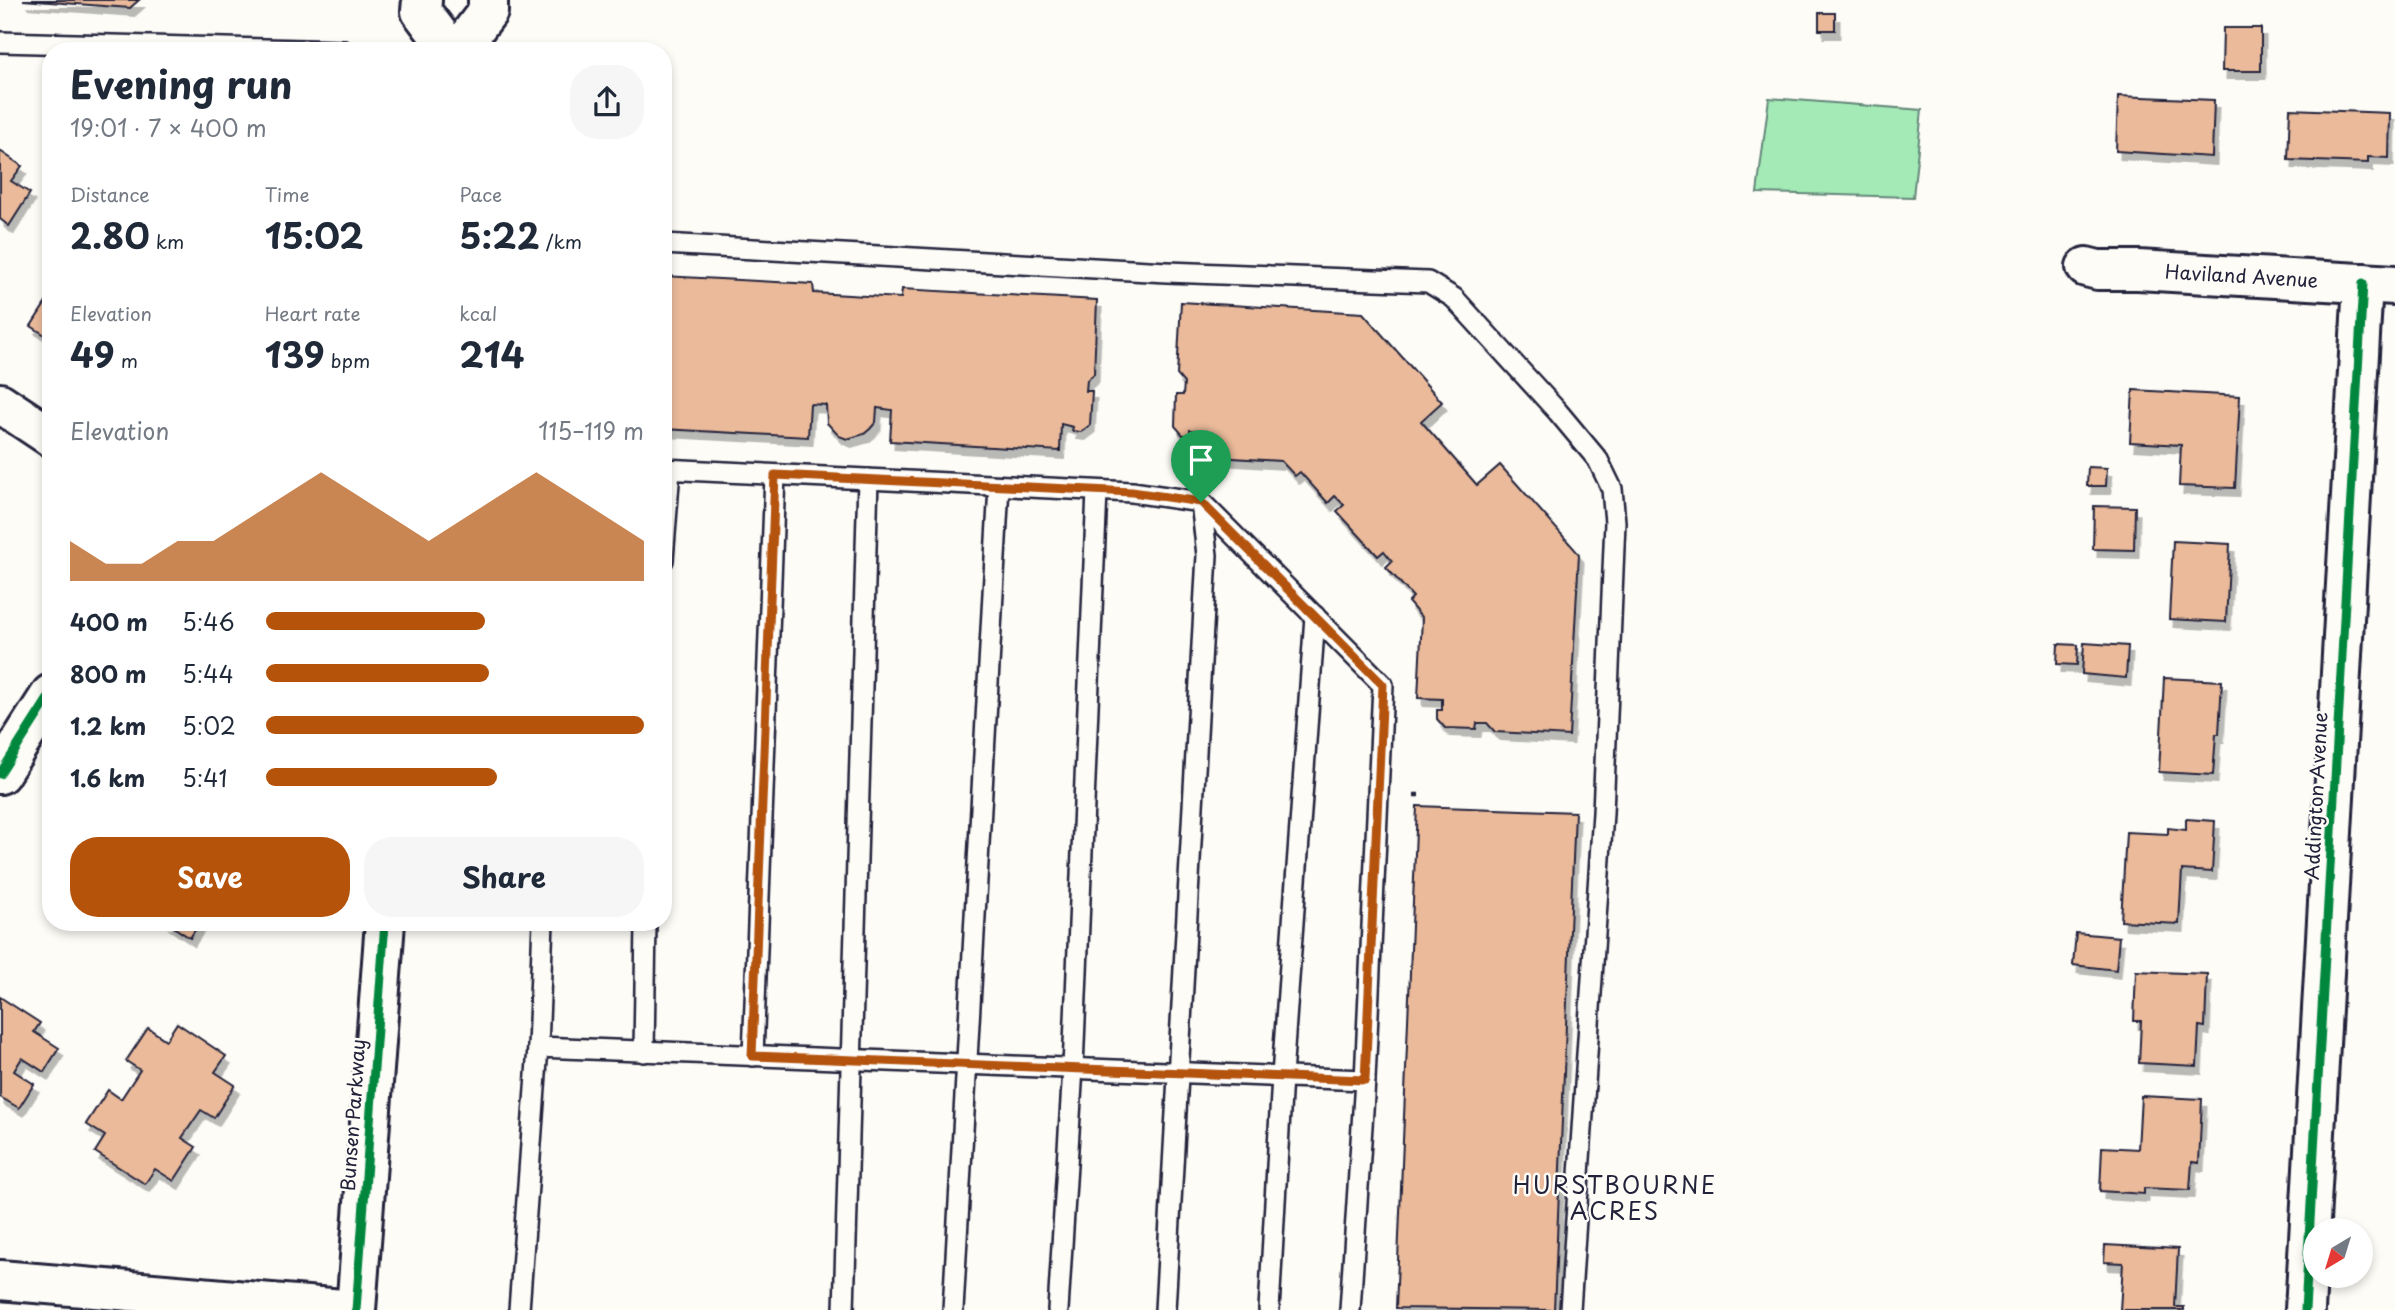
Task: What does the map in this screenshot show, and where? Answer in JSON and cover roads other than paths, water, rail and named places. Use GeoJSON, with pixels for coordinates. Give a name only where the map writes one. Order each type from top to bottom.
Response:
{"type":"FeatureCollection","features":[{"type":"Feature","properties":{"kind":"street"},"geometry":{"type":"LineString","coordinates":[[422,0],[421,11],[444,42]]}},
{"type":"Feature","properties":{"kind":"street"},"geometry":{"type":"LineString","coordinates":[[465,42],[488,11],[488,0]]}},
{"type":"Feature","properties":{"kind":"street","name":"Haviland Avenue"},"geometry":{"type":"LineString","coordinates":[[2087,267],[2098,270],[2379,284]]}},
{"type":"Feature","properties":{"kind":"street","name":"Addington Avenue"},"geometry":{"type":"LineString","coordinates":[[2305,1310],[2379,284]]}},
{"type":"Feature","properties":{"kind":"street"},"geometry":{"type":"LineString","coordinates":[[0,403],[42,431]]}},
{"type":"Feature","properties":{"kind":"street"},"geometry":{"type":"LineString","coordinates":[[0,774],[42,708]]}},
{"type":"Feature","properties":{"kind":"street","name":"Bunsen Parkway"},"geometry":{"type":"LineString","coordinates":[[356,1310],[385,931]]}},
{"type":"Feature","properties":{"kind":"street"},"geometry":{"type":"LineString","coordinates":[[0,1280],[356,1310]]}},
{"type":"Feature","properties":{"kind":"lane"},"geometry":{"type":"LineString","coordinates":[[0,41],[42,42]]}},
{"type":"Feature","properties":{"kind":"lane"},"geometry":{"type":"LineString","coordinates":[[672,244],[1167,272],[1428,282],[1454,298],[1558,412],[1598,460],[1612,489],[1615,522],[1603,814],[1570,1310]]}},
{"type":"Feature","properties":{"kind":"lane"},"geometry":{"type":"LineString","coordinates":[[672,469],[1132,492],[1201,502],[1383,685],[1365,1080],[1350,1310]]}},
{"type":"Feature","properties":{"kind":"lane"},"geometry":{"type":"LineString","coordinates":[[752,1056],[775,475]]}},
{"type":"Feature","properties":{"kind":"lane"},"geometry":{"type":"LineString","coordinates":[[844,1310],[869,479]]}},
{"type":"Feature","properties":{"kind":"lane"},"geometry":{"type":"LineString","coordinates":[[953,1310],[999,486]]}},
{"type":"Feature","properties":{"kind":"lane"},"geometry":{"type":"LineString","coordinates":[[1058,1310],[1073,1068],[1097,491]]}},
{"type":"Feature","properties":{"kind":"lane"},"geometry":{"type":"LineString","coordinates":[[1165,1310],[1207,555],[1201,502]]}},
{"type":"Feature","properties":{"kind":"lane"},"geometry":{"type":"LineString","coordinates":[[1269,1310],[1282,1076],[1315,616]]}},
{"type":"Feature","properties":{"kind":"lane"},"geometry":{"type":"LineString","coordinates":[[519,1310],[538,1047],[543,931]]}},
{"type":"Feature","properties":{"kind":"lane"},"geometry":{"type":"LineString","coordinates":[[644,1052],[646,931]]}},
{"type":"Feature","properties":{"kind":"lane"},"geometry":{"type":"LineString","coordinates":[[538,1047],[1365,1080]]}},
{"type":"Feature","properties":{"kind":"district","name":"HURSTBOURNE ACRES"},"geometry":{"type":"Point","coordinates":[1615,1199]}}]}
